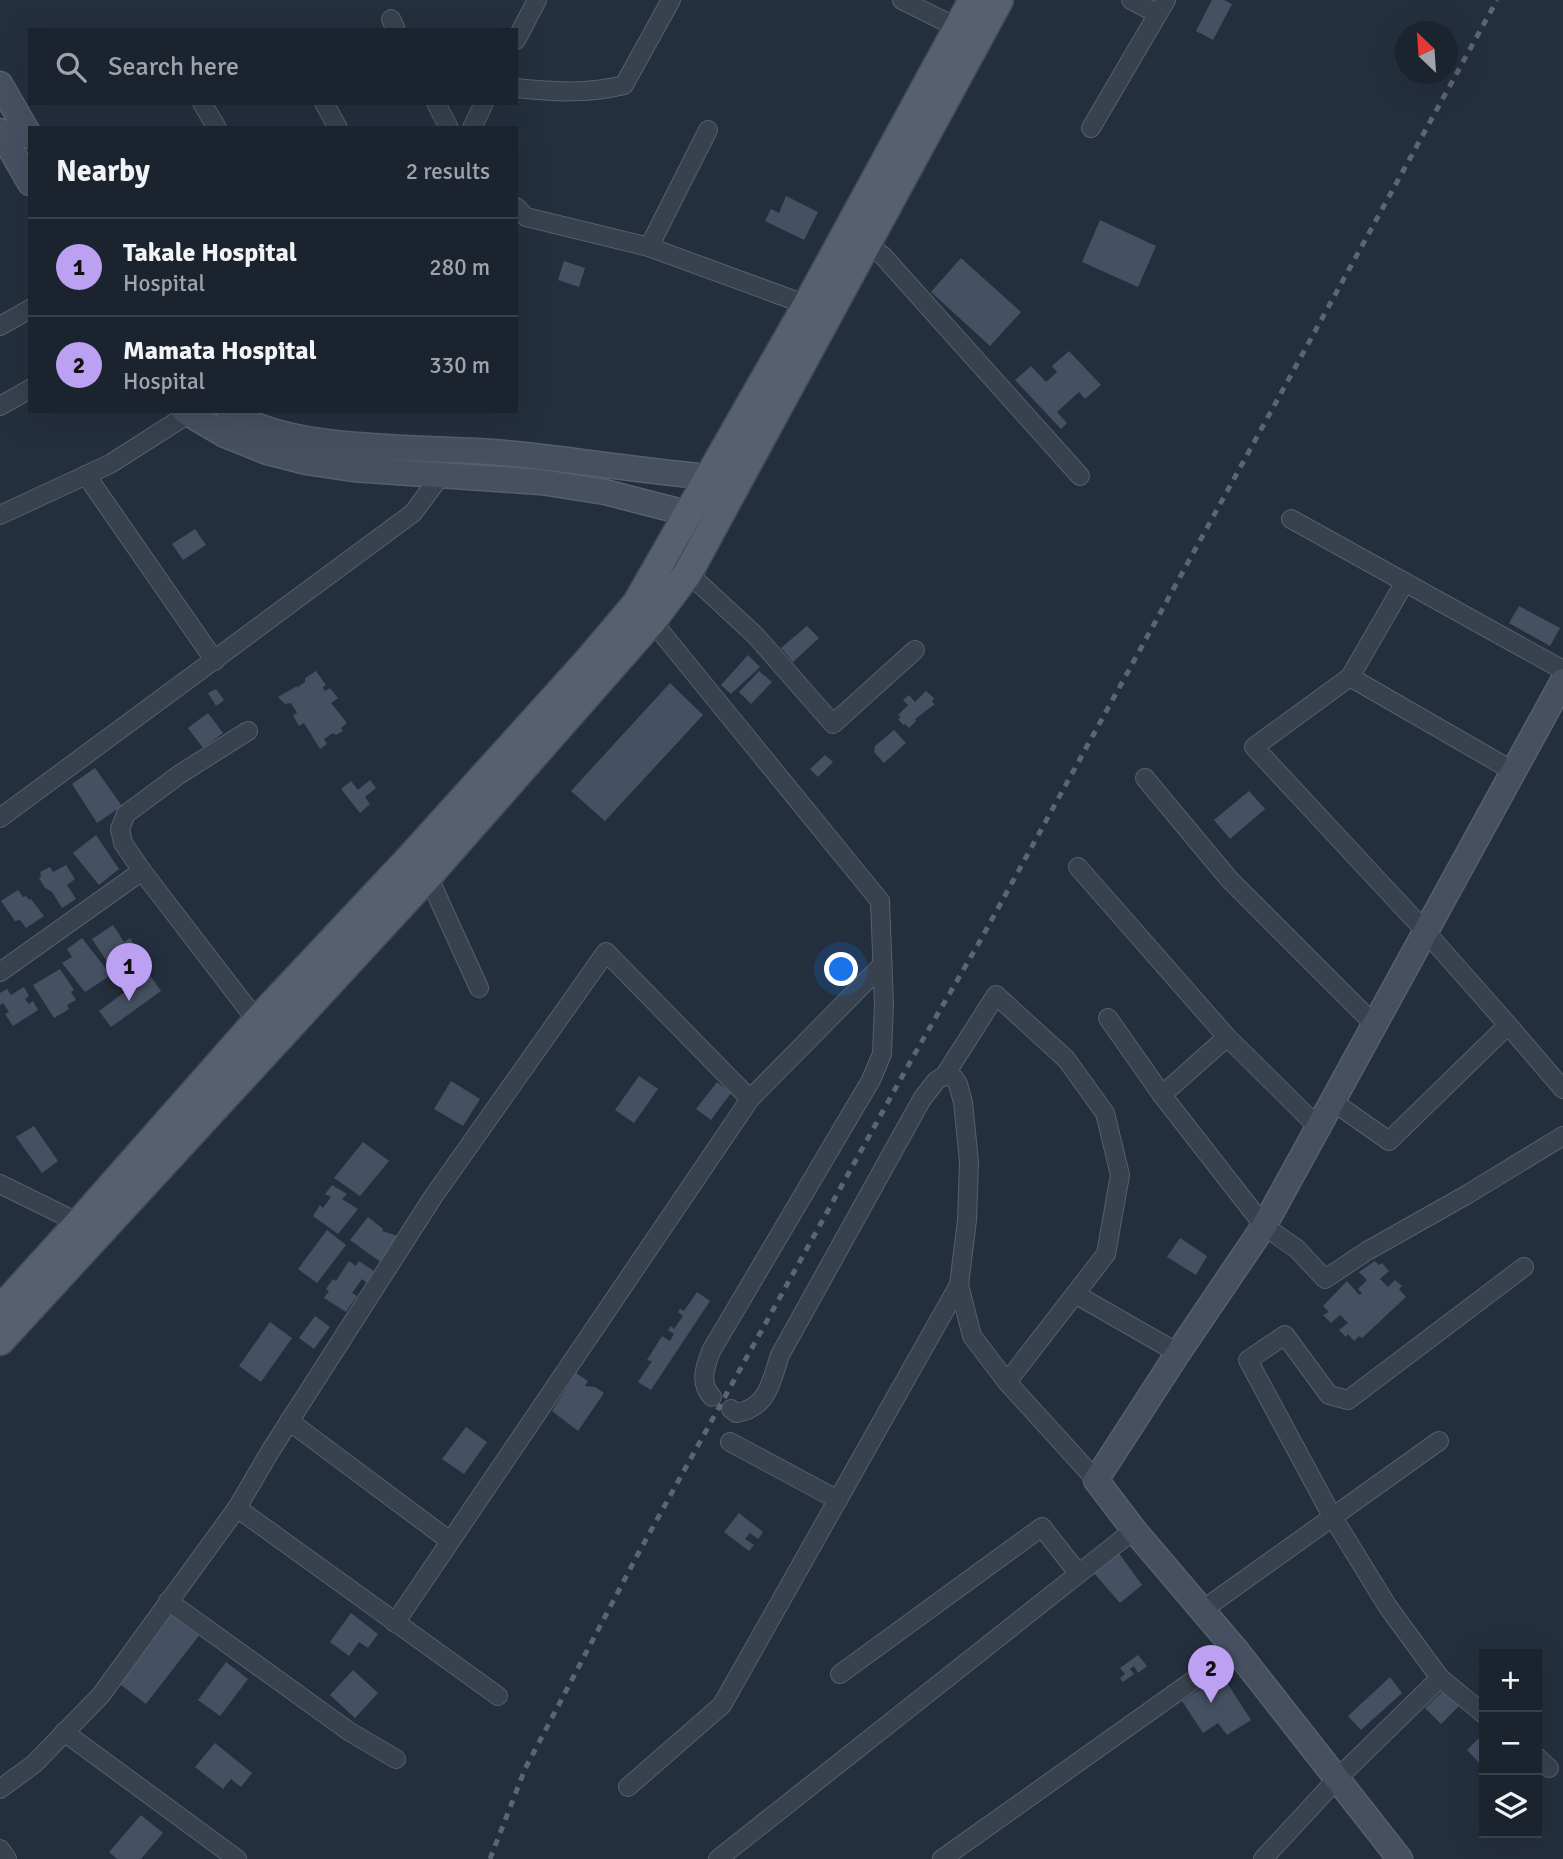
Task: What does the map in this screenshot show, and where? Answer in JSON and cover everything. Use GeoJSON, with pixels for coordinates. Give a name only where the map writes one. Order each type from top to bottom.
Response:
{"type":"FeatureCollection","features":[{"type":"Feature","properties":{"kind":"main road"},"geometry":{"type":"LineString","coordinates":[[0,1341],[428,876],[652,621],[688,573],[718,521],[723,481],[807,305],[973,0]]}},
{"type":"Feature","properties":{"kind":"main road"},"geometry":{"type":"LineString","coordinates":[[0,1310],[257,1021],[409,859],[637,603],[690,513],[723,481],[866,244],[999,0]]}},
{"type":"Feature","properties":{"kind":"street"},"geometry":{"type":"LineString","coordinates":[[518,36],[537,0]]}},
{"type":"Feature","properties":{"kind":"street"},"geometry":{"type":"LineString","coordinates":[[518,88],[597,91],[624,85],[671,0]]}},
{"type":"Feature","properties":{"kind":"street"},"geometry":{"type":"LineString","coordinates":[[902,0],[958,28]]}},
{"type":"Feature","properties":{"kind":"street"},"geometry":{"type":"LineString","coordinates":[[1091,128],[1161,7],[1132,0]]}},
{"type":"Feature","properties":{"kind":"street"},"geometry":{"type":"LineString","coordinates":[[0,84],[7,112],[28,134]]}},
{"type":"Feature","properties":{"kind":"street"},"geometry":{"type":"LineString","coordinates":[[203,105],[216,126]]}},
{"type":"Feature","properties":{"kind":"street"},"geometry":{"type":"LineString","coordinates":[[325,105],[337,126]]}},
{"type":"Feature","properties":{"kind":"street"},"geometry":{"type":"LineString","coordinates":[[437,105],[448,126]]}},
{"type":"Feature","properties":{"kind":"street"},"geometry":{"type":"LineString","coordinates":[[472,126],[483,105]]}},
{"type":"Feature","properties":{"kind":"street"},"geometry":{"type":"LineString","coordinates":[[649,247],[708,130]]}},
{"type":"Feature","properties":{"kind":"street"},"geometry":{"type":"LineString","coordinates":[[0,131],[28,180]]}},
{"type":"Feature","properties":{"kind":"street"},"geometry":{"type":"LineString","coordinates":[[518,209],[526,217],[649,247],[807,305]]}},
{"type":"Feature","properties":{"kind":"street"},"geometry":{"type":"LineString","coordinates":[[866,244],[883,256],[1080,476]]}},
{"type":"Feature","properties":{"kind":"street"},"geometry":{"type":"LineString","coordinates":[[0,327],[28,310]]}},
{"type":"Feature","properties":{"kind":"street"},"geometry":{"type":"LineString","coordinates":[[0,406],[28,390]]}},
{"type":"Feature","properties":{"kind":"street"},"geometry":{"type":"LineString","coordinates":[[0,515],[110,464],[188,413],[225,435],[267,452],[306,462],[353,469],[554,484],[605,492],[718,521]]}},
{"type":"Feature","properties":{"kind":"street"},"geometry":{"type":"LineString","coordinates":[[233,413],[261,426],[300,438],[351,444],[514,453],[723,481]]}},
{"type":"Feature","properties":{"kind":"street"},"geometry":{"type":"LineString","coordinates":[[0,818],[413,513],[442,474]]}},
{"type":"Feature","properties":{"kind":"street"},"geometry":{"type":"LineString","coordinates":[[86,475],[215,661]]}},
{"type":"Feature","properties":{"kind":"street"},"geometry":{"type":"LineString","coordinates":[[1291,519],[1563,670]]}},
{"type":"Feature","properties":{"kind":"street"},"geometry":{"type":"LineString","coordinates":[[688,573],[756,636],[833,724],[915,650]]}},
{"type":"Feature","properties":{"kind":"street"},"geometry":{"type":"LineString","coordinates":[[1405,582],[1349,677],[1254,747],[1426,931],[1563,1089]]}},
{"type":"Feature","properties":{"kind":"street"},"geometry":{"type":"LineString","coordinates":[[652,621],[880,901],[884,1004],[882,1054],[871,1080],[711,1351],[704,1368],[704,1385],[712,1397]]}},
{"type":"Feature","properties":{"kind":"street"},"geometry":{"type":"LineString","coordinates":[[1349,677],[1513,771]]}},
{"type":"Feature","properties":{"kind":"street"},"geometry":{"type":"LineString","coordinates":[[1096,1480],[1264,1226],[1563,681]]}},
{"type":"Feature","properties":{"kind":"street"},"geometry":{"type":"LineString","coordinates":[[248,731],[180,774],[126,814],[120,829],[123,843],[142,871],[257,1021]]}},
{"type":"Feature","properties":{"kind":"street"},"geometry":{"type":"LineString","coordinates":[[1145,778],[1228,879],[1374,1024]]}},
{"type":"Feature","properties":{"kind":"street"},"geometry":{"type":"LineString","coordinates":[[1078,867],[1227,1037],[1318,1127]]}},
{"type":"Feature","properties":{"kind":"street"},"geometry":{"type":"LineString","coordinates":[[0,972],[142,871]]}},
{"type":"Feature","properties":{"kind":"street"},"geometry":{"type":"LineString","coordinates":[[428,876],[479,988]]}},
{"type":"Feature","properties":{"kind":"street"},"geometry":{"type":"LineString","coordinates":[[0,1789],[34,1765],[101,1695],[237,1508],[289,1421],[433,1197],[606,952],[750,1099]]}},
{"type":"Feature","properties":{"kind":"street"},"geometry":{"type":"LineString","coordinates":[[395,1623],[750,1099],[881,966]]}},
{"type":"Feature","properties":{"kind":"street"},"geometry":{"type":"LineString","coordinates":[[731,1409],[736,1413],[759,1405],[780,1355],[922,1099],[936,1081],[945,1075],[996,995],[1066,1059],[1105,1113],[1120,1175],[1105,1254],[1007,1382]]}},
{"type":"Feature","properties":{"kind":"street"},"geometry":{"type":"LineString","coordinates":[[1108,1018],[1162,1095],[1264,1226],[1297,1249],[1325,1279],[1367,1251],[1563,1136]]}},
{"type":"Feature","properties":{"kind":"street"},"geometry":{"type":"LineString","coordinates":[[1332,1101],[1389,1141],[1508,1025]]}},
{"type":"Feature","properties":{"kind":"street"},"geometry":{"type":"LineString","coordinates":[[1162,1095],[1227,1037]]}},
{"type":"Feature","properties":{"kind":"street"},"geometry":{"type":"LineString","coordinates":[[628,1787],[722,1705],[959,1285],[963,1265],[969,1162],[963,1102],[954,1078],[945,1075]]}},
{"type":"Feature","properties":{"kind":"street"},"geometry":{"type":"LineString","coordinates":[[0,1184],[79,1223]]}},
{"type":"Feature","properties":{"kind":"street"},"geometry":{"type":"LineString","coordinates":[[1482,1712],[1440,1678],[1388,1607],[1332,1516],[1248,1360],[1285,1335],[1329,1395],[1348,1400],[1524,1268]]}},
{"type":"Feature","properties":{"kind":"street"},"geometry":{"type":"LineString","coordinates":[[959,1285],[972,1336],[1007,1382],[1096,1480],[1134,1530],[1236,1650],[1400,1859]]}},
{"type":"Feature","properties":{"kind":"street"},"geometry":{"type":"LineString","coordinates":[[1074,1294],[1178,1353]]}},
{"type":"Feature","properties":{"kind":"street"},"geometry":{"type":"LineString","coordinates":[[289,1421],[450,1541]]}},
{"type":"Feature","properties":{"kind":"street"},"geometry":{"type":"LineString","coordinates":[[1201,1611],[1439,1441]]}},
{"type":"Feature","properties":{"kind":"street"},"geometry":{"type":"LineString","coordinates":[[730,1443],[838,1500]]}},
{"type":"Feature","properties":{"kind":"street"},"geometry":{"type":"LineString","coordinates":[[237,1508],[498,1696]]}},
{"type":"Feature","properties":{"kind":"street"},"geometry":{"type":"LineString","coordinates":[[840,1674],[1042,1527],[1078,1573]]}},
{"type":"Feature","properties":{"kind":"street"},"geometry":{"type":"LineString","coordinates":[[718,1859],[1134,1530]]}},
{"type":"Feature","properties":{"kind":"street"},"geometry":{"type":"LineString","coordinates":[[169,1601],[350,1732],[396,1759]]}},
{"type":"Feature","properties":{"kind":"street"},"geometry":{"type":"LineString","coordinates":[[942,1859],[1236,1650]]}},
{"type":"Feature","properties":{"kind":"street"},"geometry":{"type":"LineString","coordinates":[[1263,1859],[1337,1779],[1440,1678]]}},
{"type":"Feature","properties":{"kind":"street"},"geometry":{"type":"LineString","coordinates":[[64,1732],[237,1859]]}},
{"type":"Feature","properties":{"kind":"building"},"geometry":{"type":"Polygon","coordinates":[[[1212,0],[1224,0],[1232,4],[1213,40],[1196,31],[1212,0]]]}},
{"type":"Feature","properties":{"kind":"building"},"geometry":{"type":"Polygon","coordinates":[[[786,196],[818,212],[804,240],[765,221],[771,209],[779,213],[786,196]]]}},
{"type":"Feature","properties":{"kind":"building"},"geometry":{"type":"Polygon","coordinates":[[[1100,220],[1156,246],[1138,287],[1082,262],[1100,220]]]}},
{"type":"Feature","properties":{"kind":"building"},"geometry":{"type":"Polygon","coordinates":[[[961,258],[1021,312],[990,346],[931,292],[961,258]]]}},
{"type":"Feature","properties":{"kind":"building"},"geometry":{"type":"Polygon","coordinates":[[[564,261],[585,268],[579,287],[558,280],[564,261]]]}},
{"type":"Feature","properties":{"kind":"building"},"geometry":{"type":"Polygon","coordinates":[[[1069,351],[1101,385],[1085,399],[1079,392],[1057,412],[1067,423],[1061,429],[1015,380],[1031,366],[1046,382],[1057,372],[1052,366],[1069,351]]]}},
{"type":"Feature","properties":{"kind":"building"},"geometry":{"type":"Polygon","coordinates":[[[195,529],[206,545],[183,560],[172,544],[195,529]]]}},
{"type":"Feature","properties":{"kind":"building"},"geometry":{"type":"Polygon","coordinates":[[[1519,606],[1560,628],[1550,646],[1509,623],[1519,606]]]}},
{"type":"Feature","properties":{"kind":"building"},"geometry":{"type":"Polygon","coordinates":[[[807,626],[819,638],[793,662],[781,648],[807,626]]]}},
{"type":"Feature","properties":{"kind":"building"},"geometry":{"type":"Polygon","coordinates":[[[748,655],[760,667],[731,694],[721,685],[748,655]]]}},
{"type":"Feature","properties":{"kind":"building"},"geometry":{"type":"Polygon","coordinates":[[[316,671],[326,685],[323,687],[325,691],[330,688],[338,698],[331,703],[347,723],[341,728],[343,731],[324,739],[327,744],[320,749],[304,723],[299,726],[293,715],[297,713],[291,703],[285,704],[278,697],[297,686],[299,690],[298,687],[305,682],[305,678],[316,671]]]}},
{"type":"Feature","properties":{"kind":"building"},"geometry":{"type":"Polygon","coordinates":[[[759,671],[772,682],[751,704],[739,692],[759,671]]]}},
{"type":"Feature","properties":{"kind":"building"},"geometry":{"type":"Polygon","coordinates":[[[670,683],[703,715],[605,821],[571,791],[670,683]]]}},
{"type":"Feature","properties":{"kind":"building"},"geometry":{"type":"Polygon","coordinates":[[[216,689],[224,700],[216,706],[208,693],[216,689]]]}},
{"type":"Feature","properties":{"kind":"building"},"geometry":{"type":"Polygon","coordinates":[[[926,691],[934,698],[932,702],[935,704],[915,719],[909,728],[903,725],[898,715],[908,705],[903,700],[909,695],[915,702],[926,691]]]}},
{"type":"Feature","properties":{"kind":"building"},"geometry":{"type":"Polygon","coordinates":[[[208,713],[223,733],[203,748],[188,728],[208,713]]]}},
{"type":"Feature","properties":{"kind":"building"},"geometry":{"type":"Polygon","coordinates":[[[894,730],[906,743],[884,763],[874,752],[875,746],[894,730]]]}},
{"type":"Feature","properties":{"kind":"building"},"geometry":{"type":"Polygon","coordinates":[[[825,755],[833,762],[818,777],[810,769],[825,755]]]}},
{"type":"Feature","properties":{"kind":"building"},"geometry":{"type":"Polygon","coordinates":[[[95,768],[122,806],[97,823],[72,784],[95,768]]]}},
{"type":"Feature","properties":{"kind":"building"},"geometry":{"type":"Polygon","coordinates":[[[370,780],[376,788],[365,797],[370,804],[360,813],[341,789],[351,781],[358,790],[370,780]]]}},
{"type":"Feature","properties":{"kind":"building"},"geometry":{"type":"Polygon","coordinates":[[[1249,791],[1265,809],[1230,839],[1214,820],[1249,791]]]}},
{"type":"Feature","properties":{"kind":"building"},"geometry":{"type":"Polygon","coordinates":[[[96,835],[119,869],[99,885],[73,853],[96,835]]]}},
{"type":"Feature","properties":{"kind":"building"},"geometry":{"type":"Polygon","coordinates":[[[66,865],[75,879],[67,885],[76,899],[62,908],[39,878],[40,872],[50,867],[53,872],[66,865]]]}},
{"type":"Feature","properties":{"kind":"building"},"geometry":{"type":"Polygon","coordinates":[[[18,890],[23,897],[31,899],[44,916],[26,928],[20,920],[15,921],[1,901],[18,890]]]}},
{"type":"Feature","properties":{"kind":"building"},"geometry":{"type":"Polygon","coordinates":[[[113,925],[124,942],[130,938],[137,949],[133,953],[138,960],[116,975],[92,939],[113,925]]]}},
{"type":"Feature","properties":{"kind":"building"},"geometry":{"type":"Polygon","coordinates":[[[82,938],[111,975],[85,992],[62,963],[72,957],[67,949],[82,938]]]}},
{"type":"Feature","properties":{"kind":"building"},"geometry":{"type":"Polygon","coordinates":[[[60,969],[74,990],[71,992],[76,1000],[67,1005],[69,1009],[54,1018],[33,985],[60,969]]]}},
{"type":"Feature","properties":{"kind":"building"},"geometry":{"type":"Polygon","coordinates":[[[149,974],[161,991],[111,1027],[99,1011],[149,974]]]}},
{"type":"Feature","properties":{"kind":"building"},"geometry":{"type":"Polygon","coordinates":[[[24,987],[29,996],[25,999],[29,1004],[33,1001],[38,1010],[13,1026],[5,1014],[9,1012],[3,1003],[0,1005],[0,993],[7,989],[11,995],[24,987]]]}},
{"type":"Feature","properties":{"kind":"building"},"geometry":{"type":"Polygon","coordinates":[[[639,1076],[658,1089],[634,1123],[615,1110],[639,1076]]]}},
{"type":"Feature","properties":{"kind":"building"},"geometry":{"type":"Polygon","coordinates":[[[451,1081],[480,1099],[463,1126],[434,1109],[451,1081]]]}},
{"type":"Feature","properties":{"kind":"building"},"geometry":{"type":"Polygon","coordinates":[[[717,1082],[731,1093],[711,1120],[696,1109],[717,1082]]]}},
{"type":"Feature","properties":{"kind":"building"},"geometry":{"type":"Polygon","coordinates":[[[34,1126],[58,1161],[42,1173],[16,1137],[34,1126]]]}},
{"type":"Feature","properties":{"kind":"building"},"geometry":{"type":"Polygon","coordinates":[[[363,1142],[389,1161],[360,1196],[334,1178],[363,1142]]]}},
{"type":"Feature","properties":{"kind":"building"},"geometry":{"type":"Polygon","coordinates":[[[332,1185],[347,1194],[342,1199],[358,1209],[338,1234],[313,1216],[320,1205],[323,1208],[331,1197],[325,1194],[332,1185]]]}},
{"type":"Feature","properties":{"kind":"building"},"geometry":{"type":"Polygon","coordinates":[[[368,1217],[383,1229],[382,1231],[398,1236],[382,1263],[350,1240],[368,1217]]]}},
{"type":"Feature","properties":{"kind":"building"},"geometry":{"type":"Polygon","coordinates":[[[327,1230],[346,1245],[317,1283],[298,1269],[327,1230]]]}},
{"type":"Feature","properties":{"kind":"building"},"geometry":{"type":"Polygon","coordinates":[[[1180,1238],[1207,1256],[1196,1275],[1167,1257],[1180,1238]]]}},
{"type":"Feature","properties":{"kind":"building"},"geometry":{"type":"Polygon","coordinates":[[[349,1261],[356,1266],[359,1261],[375,1272],[367,1283],[362,1279],[352,1293],[357,1296],[346,1312],[324,1298],[329,1291],[326,1289],[333,1279],[336,1281],[349,1261]]]}},
{"type":"Feature","properties":{"kind":"building"},"geometry":{"type":"Polygon","coordinates":[[[1375,1261],[1379,1265],[1382,1263],[1389,1271],[1380,1279],[1388,1287],[1395,1280],[1402,1286],[1399,1289],[1406,1297],[1362,1338],[1359,1336],[1354,1341],[1339,1330],[1348,1323],[1340,1315],[1331,1323],[1323,1315],[1329,1312],[1323,1306],[1347,1281],[1359,1295],[1362,1293],[1358,1289],[1367,1280],[1359,1272],[1375,1261]]]}},
{"type":"Feature","properties":{"kind":"building"},"geometry":{"type":"Polygon","coordinates":[[[697,1292],[710,1301],[651,1390],[638,1382],[652,1361],[647,1360],[662,1336],[670,1341],[674,1334],[668,1330],[671,1326],[674,1329],[683,1316],[678,1312],[680,1309],[684,1311],[697,1292]]]}},
{"type":"Feature","properties":{"kind":"building"},"geometry":{"type":"Polygon","coordinates":[[[315,1316],[330,1327],[314,1349],[299,1338],[315,1316]]]}},
{"type":"Feature","properties":{"kind":"building"},"geometry":{"type":"Polygon","coordinates":[[[270,1322],[292,1338],[261,1382],[239,1366],[270,1322]]]}},
{"type":"Feature","properties":{"kind":"building"},"geometry":{"type":"Polygon","coordinates":[[[576,1373],[588,1381],[585,1386],[595,1387],[604,1393],[578,1431],[552,1411],[576,1373]]]}},
{"type":"Feature","properties":{"kind":"building"},"geometry":{"type":"Polygon","coordinates":[[[466,1427],[487,1442],[464,1474],[442,1459],[466,1427]]]}},
{"type":"Feature","properties":{"kind":"building"},"geometry":{"type":"Polygon","coordinates":[[[739,1513],[763,1532],[758,1539],[750,1533],[745,1539],[754,1545],[749,1551],[724,1532],[739,1513]]]}},
{"type":"Feature","properties":{"kind":"building"},"geometry":{"type":"Polygon","coordinates":[[[1118,1552],[1142,1585],[1120,1603],[1093,1572],[1118,1552]]]}},
{"type":"Feature","properties":{"kind":"building"},"geometry":{"type":"Polygon","coordinates":[[[168,1608],[201,1633],[146,1704],[113,1679],[127,1672],[165,1624],[159,1620],[168,1608]]]}},
{"type":"Feature","properties":{"kind":"building"},"geometry":{"type":"Polygon","coordinates":[[[351,1613],[378,1634],[368,1648],[359,1642],[349,1656],[330,1642],[351,1613]]]}},
{"type":"Feature","properties":{"kind":"building"},"geometry":{"type":"Polygon","coordinates":[[[1138,1655],[1147,1666],[1138,1673],[1134,1666],[1130,1669],[1134,1674],[1123,1682],[1120,1678],[1125,1674],[1120,1668],[1138,1655]]]}},
{"type":"Feature","properties":{"kind":"building"},"geometry":{"type":"Polygon","coordinates":[[[226,1662],[248,1679],[220,1716],[198,1700],[226,1662]]]}},
{"type":"Feature","properties":{"kind":"building"},"geometry":{"type":"Polygon","coordinates":[[[353,1670],[378,1693],[355,1718],[330,1695],[353,1670]]]}},
{"type":"Feature","properties":{"kind":"building"},"geometry":{"type":"Polygon","coordinates":[[[1222,1675],[1251,1720],[1227,1735],[1218,1723],[1203,1733],[1182,1701],[1222,1675]]]}},
{"type":"Feature","properties":{"kind":"building"},"geometry":{"type":"Polygon","coordinates":[[[1390,1677],[1402,1693],[1361,1730],[1348,1716],[1390,1677]]]}},
{"type":"Feature","properties":{"kind":"building"},"geometry":{"type":"Polygon","coordinates":[[[1447,1687],[1461,1704],[1441,1724],[1425,1708],[1447,1687]]]}},
{"type":"Feature","properties":{"kind":"building"},"geometry":{"type":"Polygon","coordinates":[[[1479,1738],[1479,1763],[1467,1750],[1479,1738]]]}},
{"type":"Feature","properties":{"kind":"building"},"geometry":{"type":"Polygon","coordinates":[[[215,1743],[252,1773],[241,1787],[231,1779],[223,1789],[195,1767],[215,1743]]]}},
{"type":"Feature","properties":{"kind":"building"},"geometry":{"type":"Polygon","coordinates":[[[141,1815],[163,1833],[141,1859],[117,1859],[109,1852],[141,1815]]]}},
{"type":"Feature","properties":{"kind":"railway"},"geometry":{"type":"LineString","coordinates":[[490,1859],[525,1769],[639,1552],[980,941],[1497,0]]}},
{"type":"Feature","properties":{"kind":"place","name":"Takale Hospital"},"geometry":{"type":"Point","coordinates":[129,1001]}},
{"type":"Feature","properties":{"kind":"place","name":"Mamata Hospital"},"geometry":{"type":"Point","coordinates":[1211,1703]}}]}
